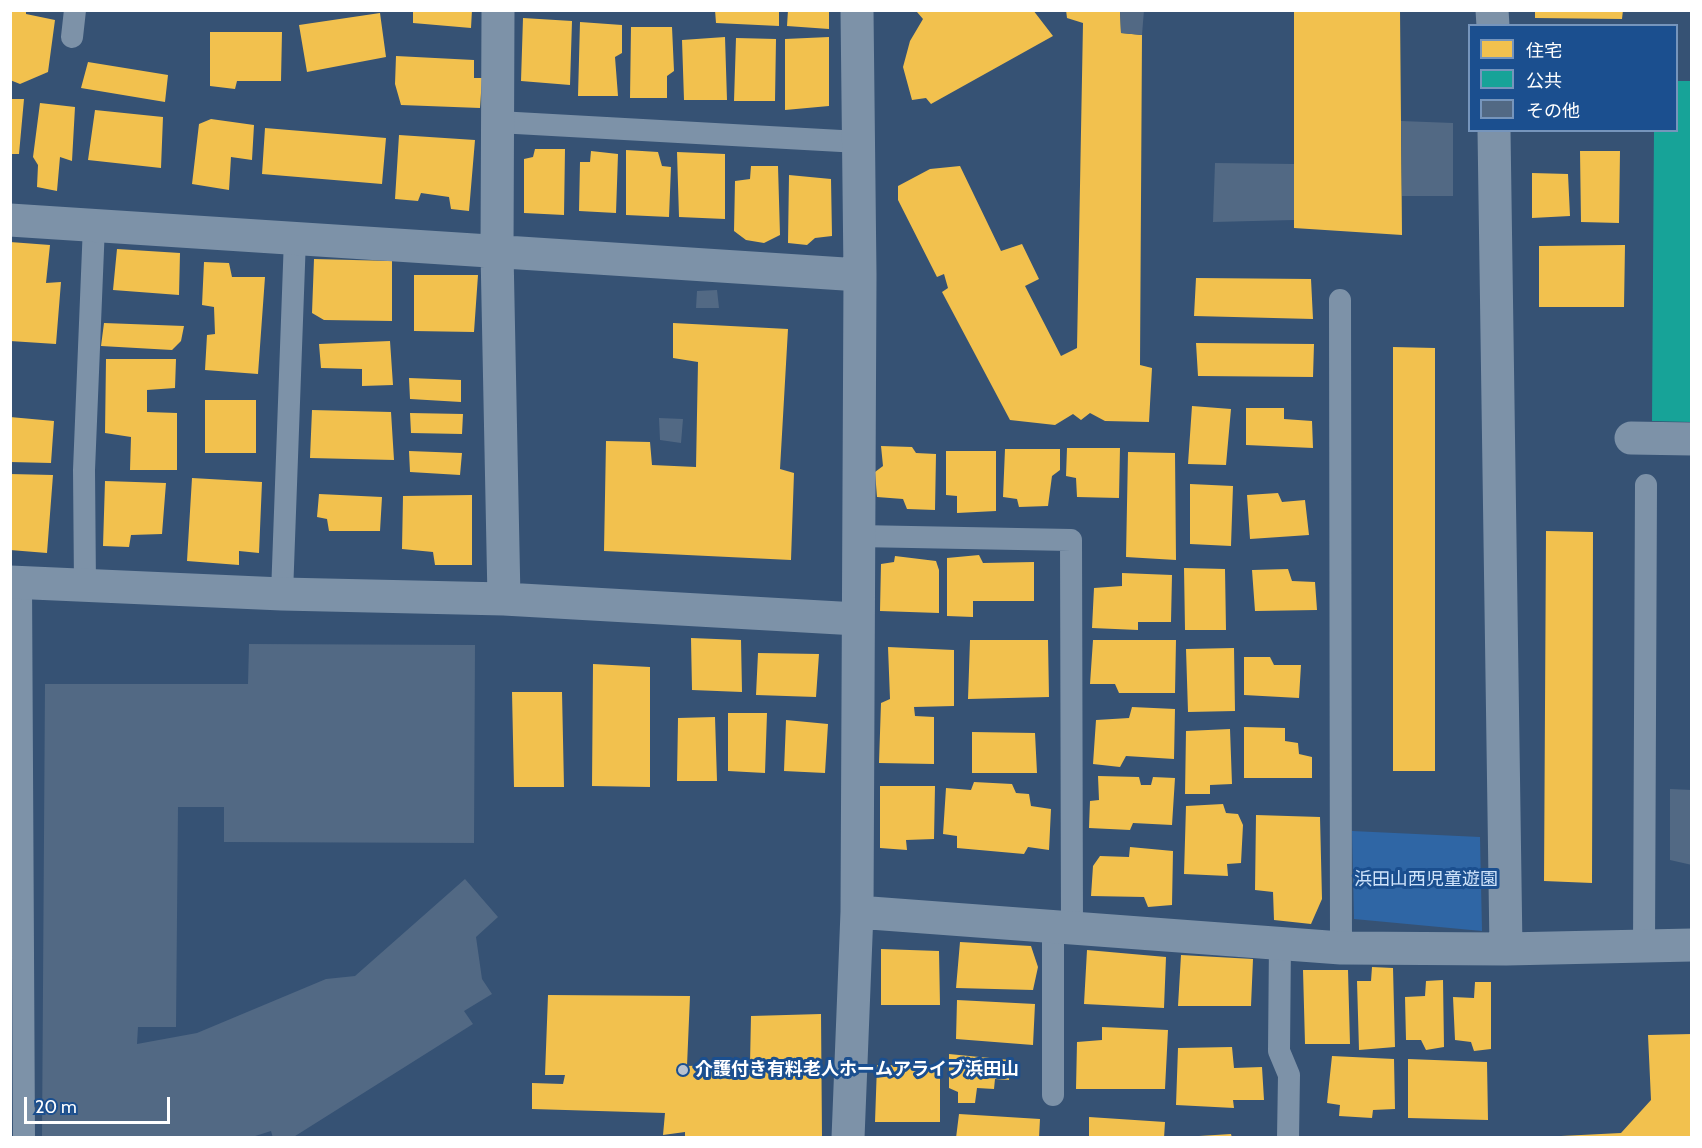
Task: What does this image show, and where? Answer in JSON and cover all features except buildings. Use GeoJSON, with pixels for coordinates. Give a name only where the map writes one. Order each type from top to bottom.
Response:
{"type":"FeatureCollection","features":[{"type":"Feature","properties":{"kind":"street"},"geometry":{"type":"LineString","coordinates":[[498,10],[497,252],[504,599]]}},
{"type":"Feature","properties":{"kind":"street"},"geometry":{"type":"LineString","coordinates":[[848,1137],[857,912],[860,142],[857,10]]}},
{"type":"Feature","properties":{"kind":"street"},"geometry":{"type":"LineString","coordinates":[[1494,132],[1506,949]]}},
{"type":"Feature","properties":{"kind":"street"},"geometry":{"type":"LineString","coordinates":[[10,220],[860,275]]}},
{"type":"Feature","properties":{"kind":"street"},"geometry":{"type":"LineString","coordinates":[[1631,438],[1692,439]]}},
{"type":"Feature","properties":{"kind":"street"},"geometry":{"type":"LineString","coordinates":[[16,583],[282,594],[504,599],[857,619]]}},
{"type":"Feature","properties":{"kind":"street"},"geometry":{"type":"LineString","coordinates":[[857,912],[1341,948],[1506,949],[1692,945]]}},
{"type":"Feature","properties":{"kind":"lane"},"geometry":{"type":"LineString","coordinates":[[72,37],[75,10]]}},
{"type":"Feature","properties":{"kind":"lane"},"geometry":{"type":"LineString","coordinates":[[498,122],[860,142]]}},
{"type":"Feature","properties":{"kind":"lane"},"geometry":{"type":"LineString","coordinates":[[85,586],[84,470],[94,225]]}},
{"type":"Feature","properties":{"kind":"lane"},"geometry":{"type":"LineString","coordinates":[[282,594],[295,238]]}},
{"type":"Feature","properties":{"kind":"lane"},"geometry":{"type":"LineString","coordinates":[[1341,300],[1341,948]]}},
{"type":"Feature","properties":{"kind":"lane"},"geometry":{"type":"LineString","coordinates":[[1644,945],[1646,485]]}},
{"type":"Feature","properties":{"kind":"lane"},"geometry":{"type":"LineString","coordinates":[[858,536],[1071,540],[1062,927],[1053,1095]]}},
{"type":"Feature","properties":{"kind":"lane"},"geometry":{"type":"LineString","coordinates":[[16,583],[24,1137]]}},
{"type":"Feature","properties":{"kind":"lane"},"geometry":{"type":"LineString","coordinates":[[1280,942],[1279,1052],[1289,1075],[1288,1137]]}},
{"type":"Feature","properties":{"kind":"green space","name":"浜田山西児童遊園"},"geometry":{"type":"Polygon","coordinates":[[[1352,831],[1480,837],[1482,931],[1354,919],[1352,831]]]}},
{"type":"Feature","properties":{"kind":"place","name":"介護付き有料老人ホームアライブ浜田山"},"geometry":{"type":"Point","coordinates":[683,1070]}}]}
